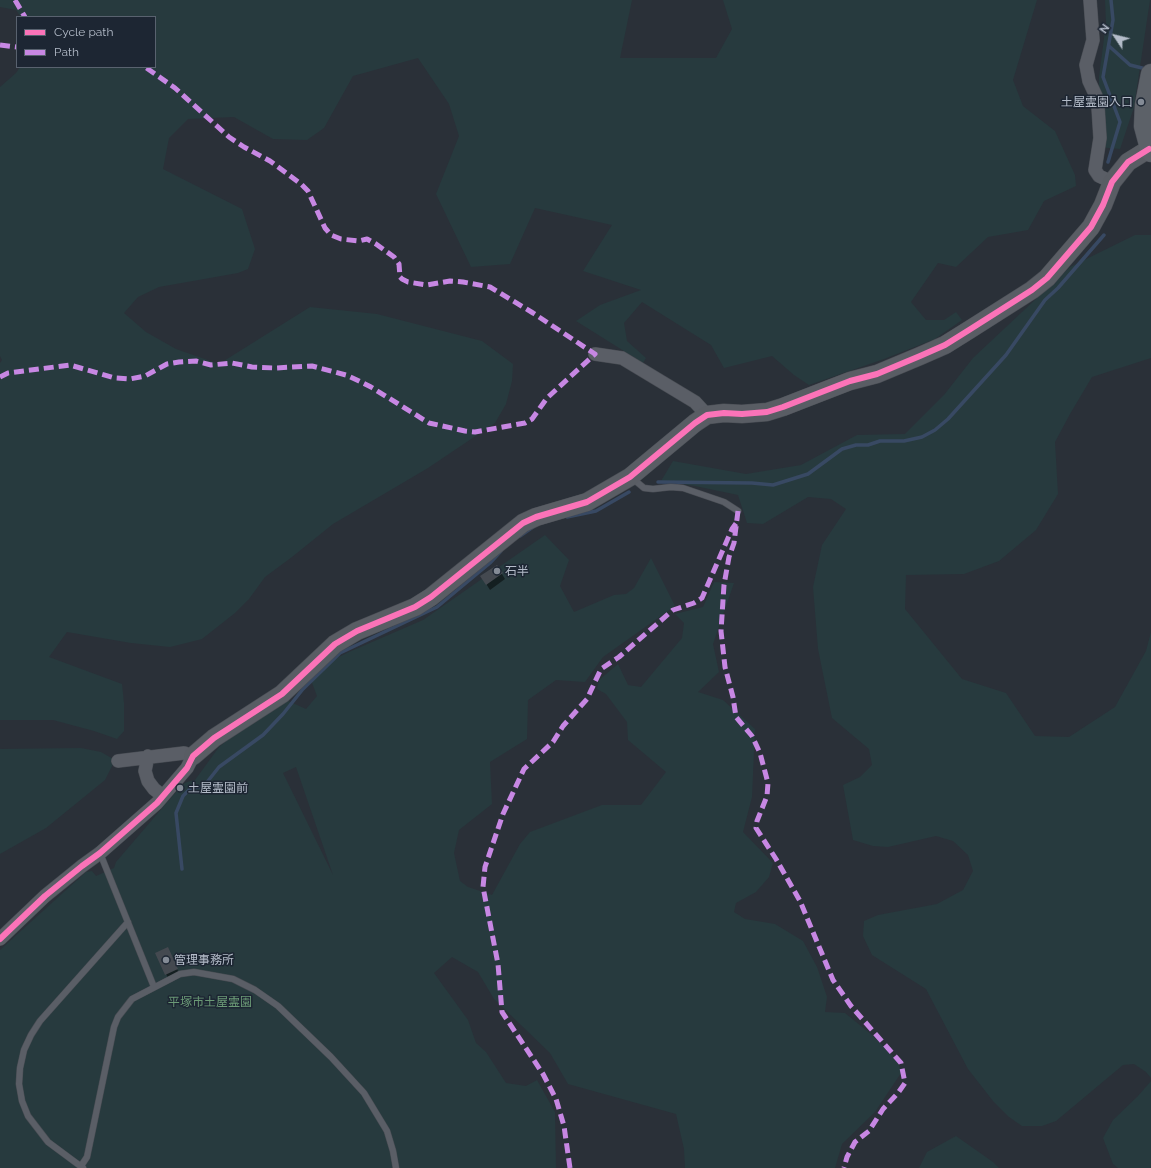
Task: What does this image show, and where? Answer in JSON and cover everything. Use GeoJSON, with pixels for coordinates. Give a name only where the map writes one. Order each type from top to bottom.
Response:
{"type":"FeatureCollection","features":[{"type":"Feature","properties":{"kind":"main road"},"geometry":{"type":"LineString","coordinates":[[1150,80],[1145,105],[1144,126],[1150,150]]}},
{"type":"Feature","properties":{"kind":"street"},"geometry":{"type":"LineString","coordinates":[[1090,0],[1093,40],[1086,65],[1089,81],[1096,96],[1100,138],[1095,170],[1099,176],[1112,182]]}},
{"type":"Feature","properties":{"kind":"street"},"geometry":{"type":"LineString","coordinates":[[0,939],[45,896],[100,853],[157,803],[187,768],[192,756],[214,738],[282,694],[335,644],[357,631],[415,607],[431,597],[523,523],[536,517],[587,502],[630,477],[695,423],[708,415],[768,412],[825,390],[877,374],[945,344],[1032,290],[1047,278],[1091,227],[1103,205],[1112,182],[1128,162],[1150,150]]}},
{"type":"Feature","properties":{"kind":"street"},"geometry":{"type":"LineString","coordinates":[[595,354],[622,358],[695,402],[708,415]]}},
{"type":"Feature","properties":{"kind":"street"},"geometry":{"type":"LineString","coordinates":[[118,761],[148,756],[184,753],[192,756]]}},
{"type":"Feature","properties":{"kind":"street"},"geometry":{"type":"LineString","coordinates":[[148,756],[145,771],[148,781],[154,789],[163,796]]}},
{"type":"Feature","properties":{"kind":"lane"},"geometry":{"type":"LineString","coordinates":[[630,477],[644,488],[683,488],[724,502],[738,510]]}},
{"type":"Feature","properties":{"kind":"lane"},"geometry":{"type":"LineString","coordinates":[[100,853],[154,987]]}},
{"type":"Feature","properties":{"kind":"lane"},"geometry":{"type":"LineString","coordinates":[[128,922],[40,1021],[24,1050],[20,1068],[19,1084],[22,1101],[28,1116],[48,1142],[82,1167],[87,1157],[114,1027],[121,1013],[132,999],[180,974],[194,972],[233,979],[255,990],[278,1006],[331,1057],[364,1093],[387,1131],[396,1168]]}},
{"type":"Feature","properties":{"kind":"green space"},"geometry":{"type":"Polygon","coordinates":[[[0,0],[632,0],[620,58],[716,58],[732,29],[723,0],[1037,0],[1013,80],[1023,106],[1055,131],[1075,175],[1076,186],[1044,201],[1028,230],[988,237],[956,267],[938,263],[911,302],[926,320],[944,320],[956,312],[962,320],[935,339],[884,359],[809,385],[794,375],[772,356],[724,368],[711,345],[642,302],[624,323],[627,341],[646,358],[643,363],[576,321],[600,305],[641,290],[583,271],[612,225],[535,208],[510,264],[471,267],[436,194],[459,136],[449,104],[418,58],[353,76],[324,128],[307,140],[273,139],[234,117],[188,119],[169,138],[163,169],[242,209],[255,249],[248,269],[238,273],[159,287],[138,297],[124,313],[146,332],[176,349],[219,364],[310,307],[377,314],[482,341],[513,364],[512,381],[506,404],[495,423],[428,468],[333,524],[265,577],[249,599],[235,613],[202,639],[170,647],[131,643],[67,632],[49,657],[122,684],[124,731],[117,739],[53,720],[0,720],[0,363],[2,360],[0,356],[0,87],[16,73],[19,68],[156,68],[156,16],[20,16],[16,10],[0,7],[0,0]]]}},
{"type":"Feature","properties":{"kind":"green space"},"geometry":{"type":"Polygon","coordinates":[[[1105,0],[1150,0],[1134,107],[1120,149],[1098,147],[1099,77],[1106,23],[1105,0]]]}},
{"type":"Feature","properties":{"kind":"green space"},"geometry":{"type":"Polygon","coordinates":[[[1135,235],[1151,235],[1151,358],[1092,377],[1055,442],[1058,494],[1036,530],[999,561],[964,574],[906,575],[905,609],[962,679],[1006,693],[1035,736],[1069,737],[1115,707],[1146,651],[1151,632],[1151,1078],[1146,1072],[1134,1064],[1123,1065],[1056,1121],[1042,1126],[1022,1126],[1009,1117],[993,1101],[968,1069],[926,989],[872,955],[863,936],[864,921],[878,915],[937,904],[963,890],[973,871],[968,855],[953,841],[936,836],[888,847],[873,846],[853,840],[843,785],[860,777],[872,765],[869,749],[832,718],[818,649],[813,587],[822,545],[846,509],[831,499],[808,497],[763,524],[747,523],[738,495],[661,481],[673,461],[746,474],[801,465],[857,435],[905,434],[944,395],[973,358],[1070,267],[1135,235]]]}},
{"type":"Feature","properties":{"kind":"green space","name":"平塚市土屋霊園"},"geometry":{"type":"Polygon","coordinates":[[[545,535],[569,560],[560,586],[574,612],[614,595],[626,594],[634,588],[651,558],[675,606],[603,657],[585,682],[556,680],[528,700],[527,739],[490,762],[492,804],[459,830],[454,853],[460,881],[468,887],[492,895],[520,844],[530,832],[602,805],[641,805],[666,772],[628,740],[627,722],[606,694],[597,689],[599,680],[618,664],[628,685],[641,687],[682,638],[684,623],[675,614],[703,607],[714,582],[734,583],[713,644],[719,672],[698,692],[723,700],[755,729],[752,797],[743,832],[773,863],[769,877],[756,892],[736,903],[734,912],[745,919],[775,924],[803,941],[817,967],[827,997],[825,1012],[845,1013],[872,1035],[898,1061],[901,1073],[875,1112],[842,1144],[835,1168],[685,1168],[684,1149],[676,1114],[568,1084],[550,1053],[494,999],[478,972],[452,957],[434,973],[468,1020],[476,1043],[486,1052],[506,1083],[526,1086],[537,1080],[555,1112],[556,1168],[0,1168],[0,950],[86,872],[92,871],[96,876],[114,868],[116,862],[182,785],[195,780],[219,747],[277,696],[306,709],[317,696],[308,672],[349,652],[423,620],[545,535]],[[296,767],[283,773],[333,875],[296,767]]]}},
{"type":"Feature","properties":{"kind":"green space"},"geometry":{"type":"Polygon","coordinates":[[[81,748],[101,752],[115,760],[105,780],[46,828],[0,854],[0,749],[81,748]]]}},
{"type":"Feature","properties":{"kind":"green space"},"geometry":{"type":"Polygon","coordinates":[[[1151,1081],[1151,1168],[1118,1168],[1113,1164],[1103,1138],[1113,1120],[1151,1081]]]}},
{"type":"Feature","properties":{"kind":"green space"},"geometry":{"type":"Polygon","coordinates":[[[956,1136],[993,1162],[999,1168],[919,1168],[927,1152],[956,1136]]]}},
{"type":"Feature","properties":{"kind":"building","name":"石半"},"geometry":{"type":"Polygon","coordinates":[[[497,565],[503,573],[486,585],[480,576],[497,565]]]}},
{"type":"Feature","properties":{"kind":"building","name":"管理事務所"},"geometry":{"type":"Polygon","coordinates":[[[168,947],[178,969],[165,975],[155,953],[168,947]]]}},
{"type":"Feature","properties":{"kind":"waterway"},"geometry":{"type":"LineString","coordinates":[[1108,162],[1120,122],[1103,77],[1113,20],[1111,0]]}},
{"type":"Feature","properties":{"kind":"waterway"},"geometry":{"type":"LineString","coordinates":[[1109,46],[1130,65],[1146,69]]}},
{"type":"Feature","properties":{"kind":"waterway"},"geometry":{"type":"LineString","coordinates":[[658,482],[752,483],[773,485],[808,474],[842,449],[856,445],[868,445],[880,441],[904,441],[922,437],[935,430],[948,419],[1006,355],[1045,300],[1058,288],[1104,235]]}},
{"type":"Feature","properties":{"kind":"waterway"},"geometry":{"type":"LineString","coordinates":[[567,517],[596,511],[629,492]]}},
{"type":"Feature","properties":{"kind":"waterway"},"geometry":{"type":"LineString","coordinates":[[520,536],[533,527]]}},
{"type":"Feature","properties":{"kind":"waterway"},"geometry":{"type":"LineString","coordinates":[[182,869],[176,813],[183,796],[191,788],[204,786],[219,767],[263,735],[283,714],[303,689],[340,653],[437,607],[490,563],[501,551]]}},
{"type":"Feature","properties":{"kind":"marked path"},"geometry":{"type":"LineString","coordinates":[[15,0],[24,16]]}},
{"type":"Feature","properties":{"kind":"marked path"},"geometry":{"type":"LineString","coordinates":[[0,45],[16,47]]}},
{"type":"Feature","properties":{"kind":"marked path"},"geometry":{"type":"LineString","coordinates":[[0,377],[8,373],[70,365],[115,378],[130,379],[145,376],[167,364],[179,362],[196,361],[211,365],[232,363],[252,367],[275,368],[312,366],[346,375],[359,381],[429,423],[475,432],[525,423],[532,419],[547,398],[595,354],[533,313],[490,287],[450,281],[427,285],[408,282],[400,277],[399,264],[394,257],[376,244],[367,239],[359,241],[341,239],[331,235],[325,228],[308,191],[301,184],[270,161],[229,137],[175,88],[146,68]]}},
{"type":"Feature","properties":{"kind":"marked path"},"geometry":{"type":"LineString","coordinates":[[738,511],[734,543],[729,557],[724,585],[721,631],[725,667],[733,697],[736,717],[752,736],[760,753],[768,783],[767,796],[757,821],[756,828],[800,901],[833,980],[851,1006],[901,1063],[905,1083],[883,1109],[869,1131],[855,1142],[847,1157],[844,1168]]}},
{"type":"Feature","properties":{"kind":"marked path"},"geometry":{"type":"LineString","coordinates":[[570,1168],[564,1126],[556,1099],[543,1074],[502,1012],[498,964],[483,887],[485,867],[503,814],[524,769],[553,742],[563,726],[587,699],[601,669],[619,657],[673,610],[694,603],[702,598],[732,529],[737,522]]}},
{"type":"Feature","properties":{"kind":"cycle path"},"geometry":{"type":"LineString","coordinates":[[0,939],[45,896],[100,853],[157,803],[187,768],[193,756],[214,738],[282,694],[335,644],[357,631],[415,607],[431,597],[523,523],[536,517],[587,502],[630,477],[695,423],[707,415],[767,412],[850,381],[877,374],[945,345],[1032,290],[1047,278],[1091,227],[1103,205],[1112,182],[1128,162],[1149,149]]}},
{"type":"Feature","properties":{"kind":"place","name":"土屋霊園入口"},"geometry":{"type":"Point","coordinates":[1141,102]}},
{"type":"Feature","properties":{"kind":"place","name":"石半"},"geometry":{"type":"Point","coordinates":[497,571]}},
{"type":"Feature","properties":{"kind":"place","name":"土屋霊園前"},"geometry":{"type":"Point","coordinates":[180,788]}},
{"type":"Feature","properties":{"kind":"place","name":"管理事務所"},"geometry":{"type":"Point","coordinates":[166,960]}}]}
